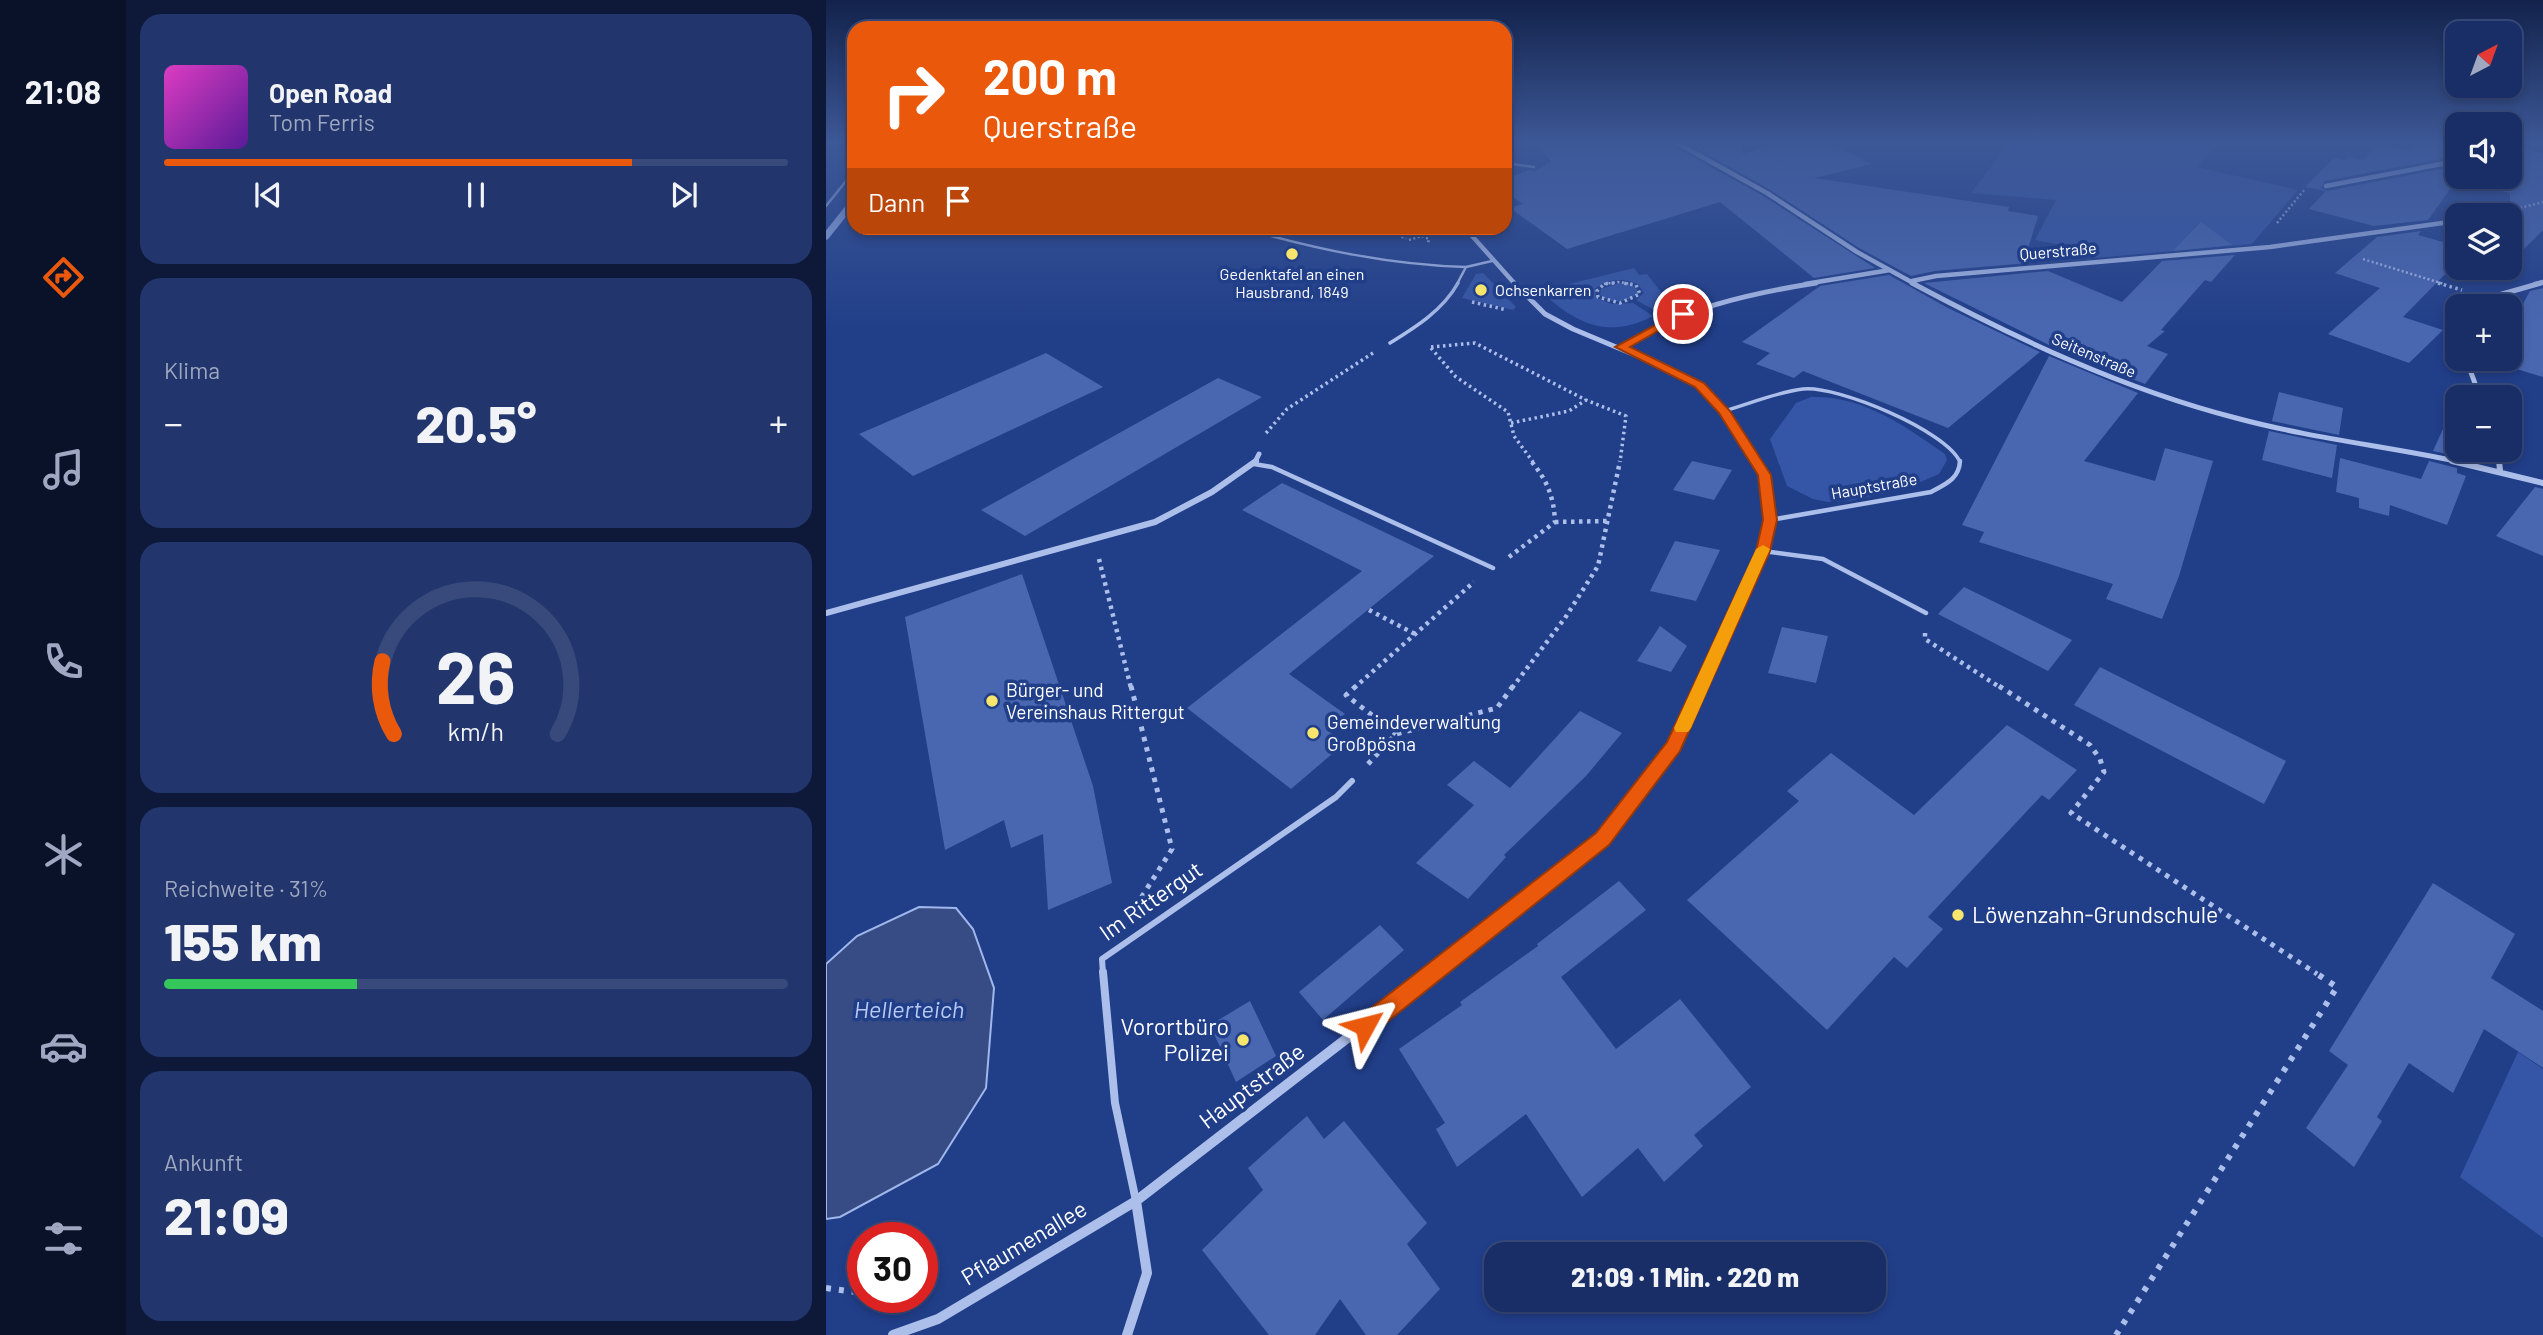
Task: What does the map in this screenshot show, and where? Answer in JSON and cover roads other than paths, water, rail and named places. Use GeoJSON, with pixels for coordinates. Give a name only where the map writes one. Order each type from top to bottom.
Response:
{"type":"FeatureCollection","features":[{"type":"Feature","properties":{"kind":"street","name":"Seitenstraße"},"geometry":{"type":"LineString","coordinates":[[1785,205],[1890,270],[2006,330],[2194,406],[2281,430],[2500,470],[2543,483]]}},
{"type":"Feature","properties":{"kind":"street","name":"Querstraße"},"geometry":{"type":"LineString","coordinates":[[1912,281],[1936,275],[2270,247],[2445,223]]}},
{"type":"Feature","properties":{"kind":"street","name":"Hauptstraße"},"geometry":{"type":"LineString","coordinates":[[1136,1201],[1602,839],[1674,746],[1763,551],[1770,520],[1765,475],[1724,411],[1699,385],[1656,362],[1573,329],[1545,314],[1492,261],[1471,235]]}},
{"type":"Feature","properties":{"kind":"street"},"geometry":{"type":"LineString","coordinates":[[1621,347],[1664,322],[1698,308],[1890,270]]}},
{"type":"Feature","properties":{"kind":"street"},"geometry":{"type":"LineString","coordinates":[[2504,294],[2543,282]]}},
{"type":"Feature","properties":{"kind":"street"},"geometry":{"type":"LineString","coordinates":[[826,613],[1155,522],[1212,492],[1254,464],[1259,454]]}},
{"type":"Feature","properties":{"kind":"street"},"geometry":{"type":"LineString","coordinates":[[2499,462],[2500,470]]}},
{"type":"Feature","properties":{"kind":"street"},"geometry":{"type":"LineString","coordinates":[[1128,1335],[1147,1273],[1136,1201]]}},
{"type":"Feature","properties":{"kind":"street","name":"Pflaumenallee"},"geometry":{"type":"LineString","coordinates":[[893,1335],[937,1319],[1136,1201]]}},
{"type":"Feature","properties":{"kind":"lane"},"geometry":{"type":"LineString","coordinates":[[1270,235],[1358,257],[1427,267],[1466,267],[1492,261]]}},
{"type":"Feature","properties":{"kind":"lane"},"geometry":{"type":"LineString","coordinates":[[1390,343],[1415,328],[1450,297],[1466,267]]}},
{"type":"Feature","properties":{"kind":"lane","name":"Hauptstraße"},"geometry":{"type":"LineString","coordinates":[[1724,411],[1803,388],[1833,391],[1902,418],[1953,450],[1960,461],[1959,472],[1951,481],[1931,492],[1770,520]]}},
{"type":"Feature","properties":{"kind":"lane"},"geometry":{"type":"LineString","coordinates":[[1254,464],[1272,467],[1493,568]]}},
{"type":"Feature","properties":{"kind":"lane"},"geometry":{"type":"LineString","coordinates":[[1763,551],[1823,559],[1926,613]]}},
{"type":"Feature","properties":{"kind":"lane","name":"Im Rittergut"},"geometry":{"type":"LineString","coordinates":[[1136,1201],[1115,1103],[1102,960],[1336,797],[1352,781]]}},
{"type":"Feature","properties":{"kind":"water","name":"Hellerteich"},"geometry":{"type":"Polygon","coordinates":[[[919,907],[956,908],[973,929],[994,988],[986,1088],[938,1164],[840,1217],[826,1219],[826,964],[857,936],[919,907]]]}},
{"type":"Feature","properties":{"kind":"waterway"},"geometry":{"type":"LineString","coordinates":[[826,236],[847,210]]}},
{"type":"Feature","properties":{"kind":"place","name":"Gedenktafel an einen Hausbrand, 1849"},"geometry":{"type":"Point","coordinates":[1292,254]}},
{"type":"Feature","properties":{"kind":"place","name":"Ochsenkarren"},"geometry":{"type":"Point","coordinates":[1481,290]}},
{"type":"Feature","properties":{"kind":"place","name":"Bürger- und Vereinshaus Rittergut"},"geometry":{"type":"Point","coordinates":[992,701]}},
{"type":"Feature","properties":{"kind":"place","name":"Gemeindeverwaltung Großpösna"},"geometry":{"type":"Point","coordinates":[1313,733]}},
{"type":"Feature","properties":{"kind":"place","name":"Löwenzahn-Grundschule"},"geometry":{"type":"Point","coordinates":[1958,915]}},
{"type":"Feature","properties":{"kind":"place","name":"Vorortbüro Polizei"},"geometry":{"type":"Point","coordinates":[1243,1040]}}]}
